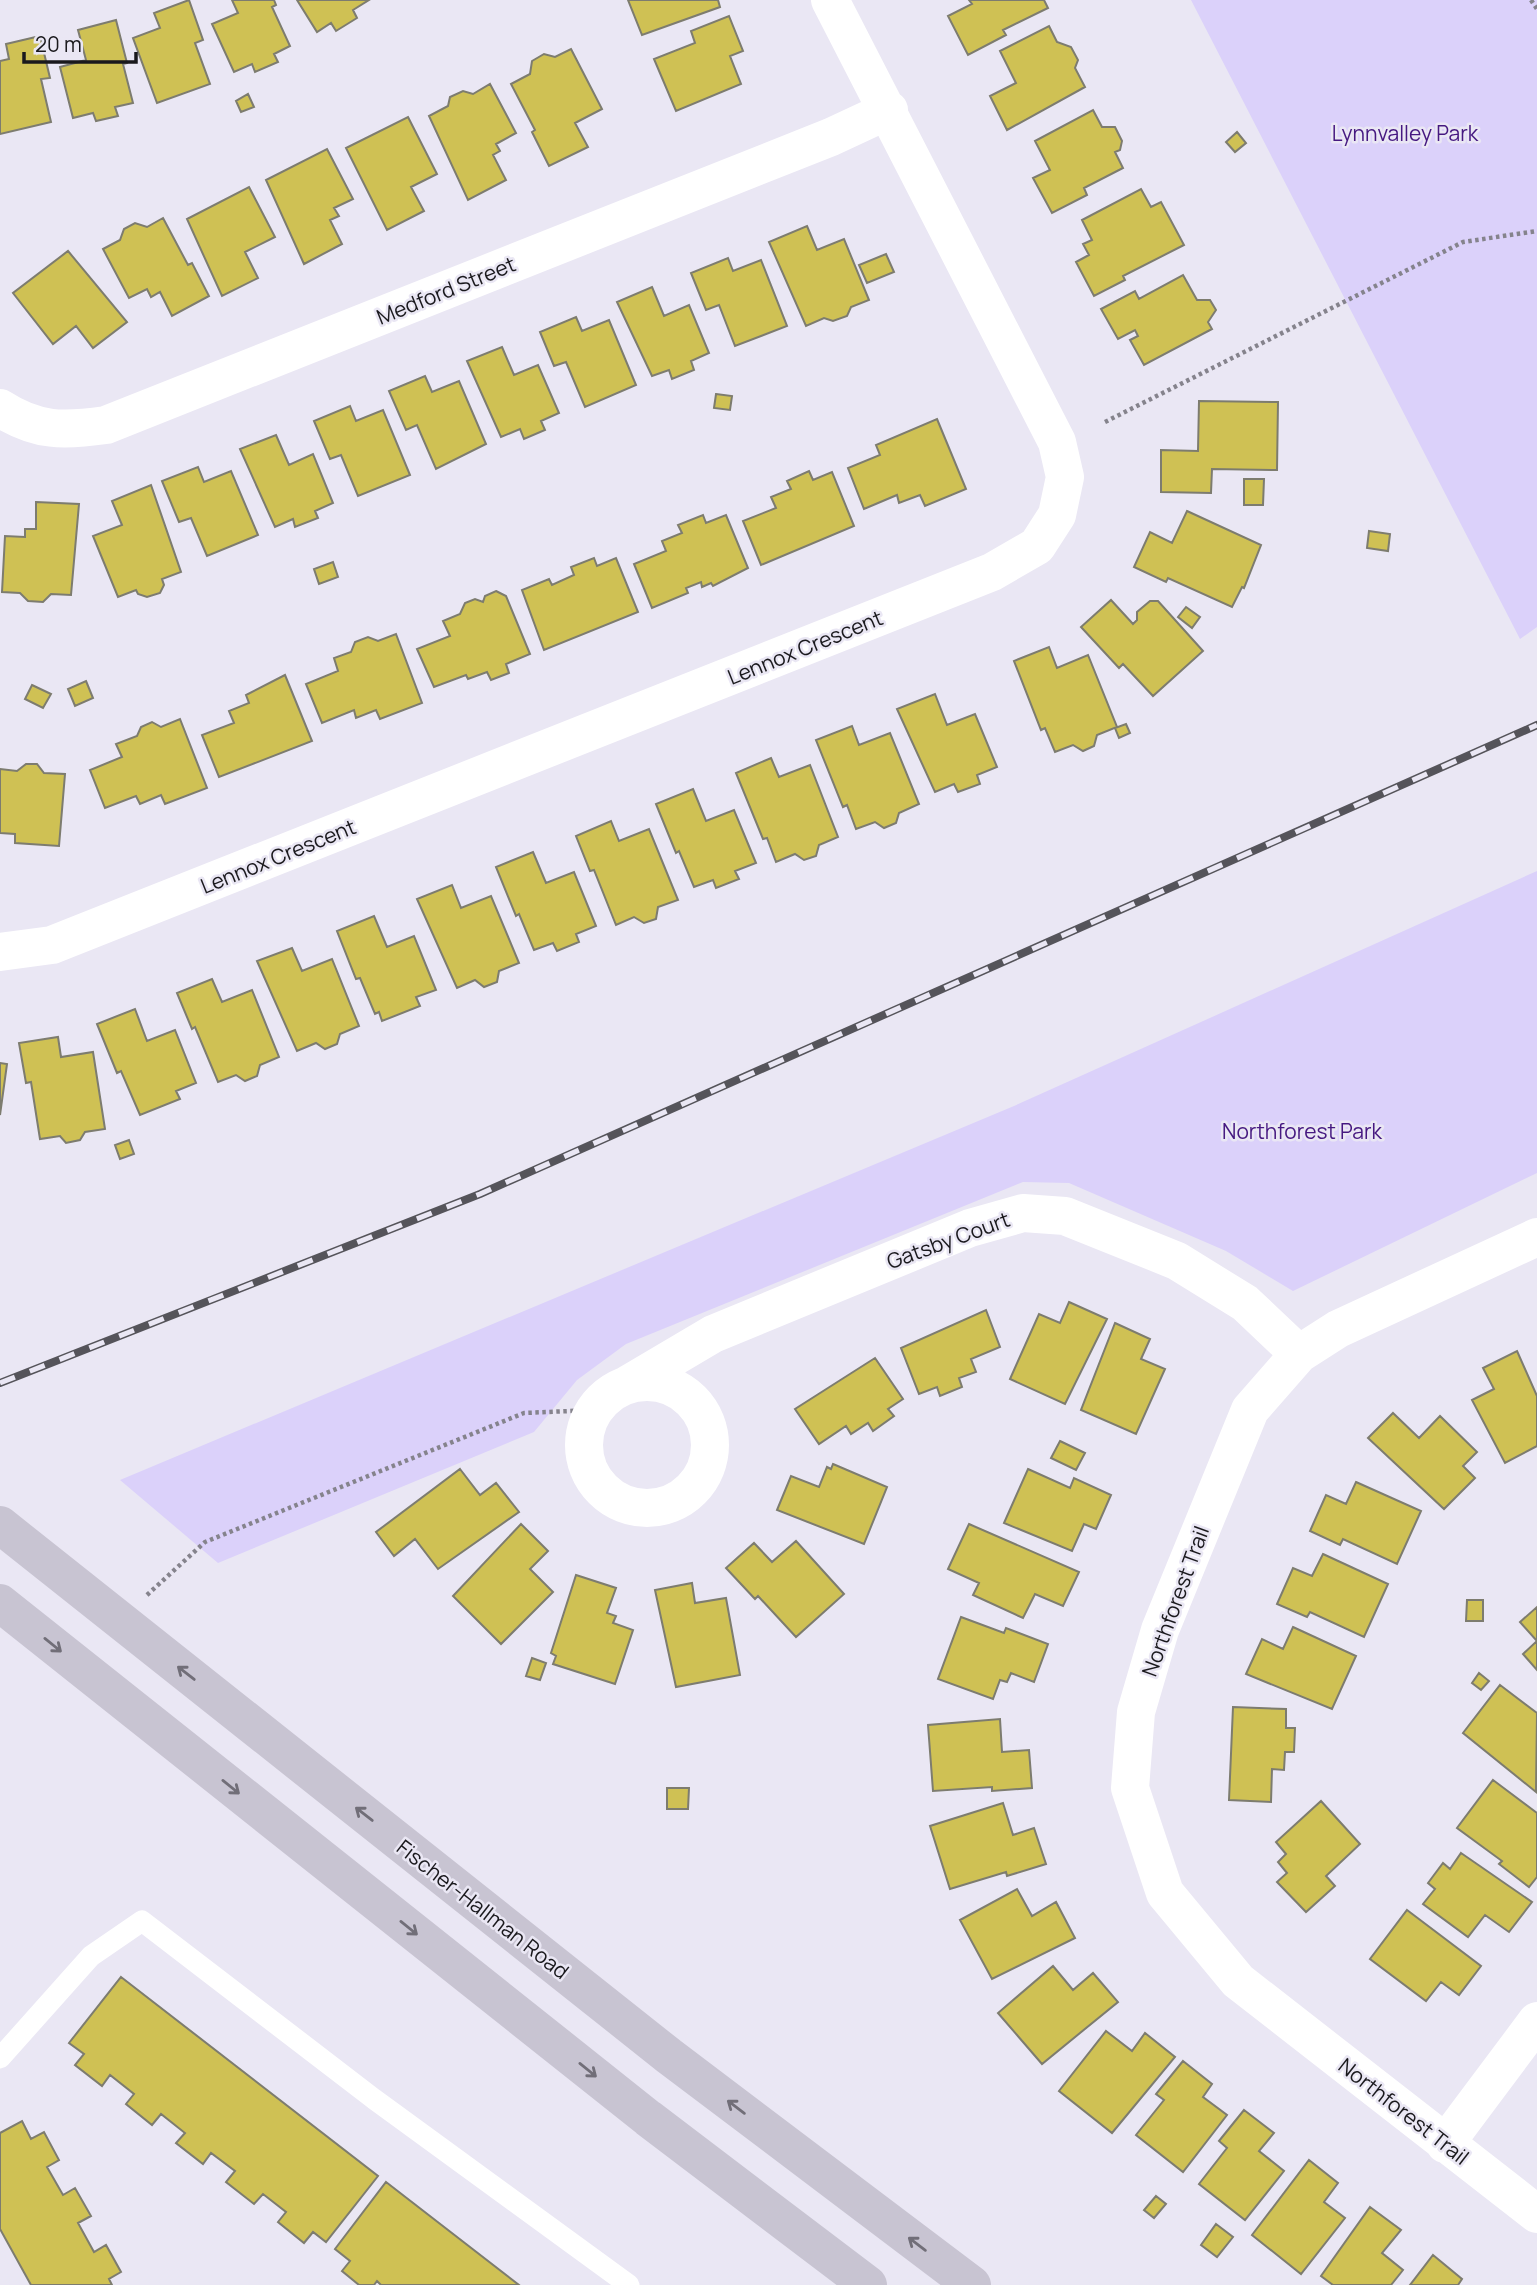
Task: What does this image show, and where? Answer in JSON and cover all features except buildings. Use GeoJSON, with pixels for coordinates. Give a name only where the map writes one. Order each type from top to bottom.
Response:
{"type":"FeatureCollection","features":[{"type":"Feature","properties":{"kind":"main road","name":"Fischer-Hallman Road"},"geometry":{"type":"LineString","coordinates":[[0,1525],[668,2056],[972,2285]]}},
{"type":"Feature","properties":{"kind":"main road"},"geometry":{"type":"LineString","coordinates":[[0,1602],[648,2118],[868,2285]]}},
{"type":"Feature","properties":{"kind":"street","name":"Lennox Crescent"},"geometry":{"type":"LineString","coordinates":[[0,952],[52,945],[992,572],[1037,546],[1057,515],[1065,477],[1057,442],[830,0]]}},
{"type":"Feature","properties":{"kind":"street","name":"Medford Street"},"geometry":{"type":"LineString","coordinates":[[0,408],[34,426],[71,430],[106,425],[831,137],[888,110]]}},
{"type":"Feature","properties":{"kind":"street","name":"Gatsby Court"},"geometry":{"type":"LineString","coordinates":[[594,1410],[606,1397],[713,1334],[970,1228],[1023,1213],[1065,1216],[1177,1261],[1245,1303],[1299,1354]]}},
{"type":"Feature","properties":{"kind":"street","name":"Northforest Trail"},"geometry":{"type":"LineString","coordinates":[[1537,1237],[1338,1329],[1299,1354],[1251,1410],[1160,1630],[1136,1712],[1130,1788],[1165,1892],[1238,1981],[1537,2214]]}},
{"type":"Feature","properties":{"kind":"street"},"geometry":{"type":"LineString","coordinates":[[594,1410],[584,1435],[584,1458],[592,1477],[606,1494],[618,1502],[639,1508],[659,1508],[684,1497],[704,1473],[710,1452],[705,1421],[694,1403],[679,1391],[658,1383],[625,1386]]}},
{"type":"Feature","properties":{"kind":"street"},"geometry":{"type":"LineString","coordinates":[[1445,2144],[1537,2021]]}},
{"type":"Feature","properties":{"kind":"lane"},"geometry":{"type":"LineString","coordinates":[[0,2058],[91,1956],[142,1921],[374,2099],[629,2285]]}},
{"type":"Feature","properties":{"kind":"path"},"geometry":{"type":"LineString","coordinates":[[1531,0],[1537,9]]}},
{"type":"Feature","properties":{"kind":"path"},"geometry":{"type":"LineString","coordinates":[[1105,422],[1463,242],[1537,231]]}},
{"type":"Feature","properties":{"kind":"path"},"geometry":{"type":"LineString","coordinates":[[145,1597],[205,1542],[524,1413],[594,1410]]}},
{"type":"Feature","properties":{"kind":"green space","name":"Lynnvalley Park"},"geometry":{"type":"Polygon","coordinates":[[[1191,0],[1537,0],[1537,627],[1520,639],[1191,0]]]}},
{"type":"Feature","properties":{"kind":"green space","name":"Northforest Park"},"geometry":{"type":"Polygon","coordinates":[[[1537,871],[1537,1173],[1293,1291],[1226,1251],[1069,1183],[1023,1182],[626,1344],[577,1380],[534,1432],[218,1563],[120,1480],[1014,1106],[1537,871]]]}},
{"type":"Feature","properties":{"kind":"railway"},"geometry":{"type":"LineString","coordinates":[[0,1383],[480,1194],[1537,725]]}}]}
